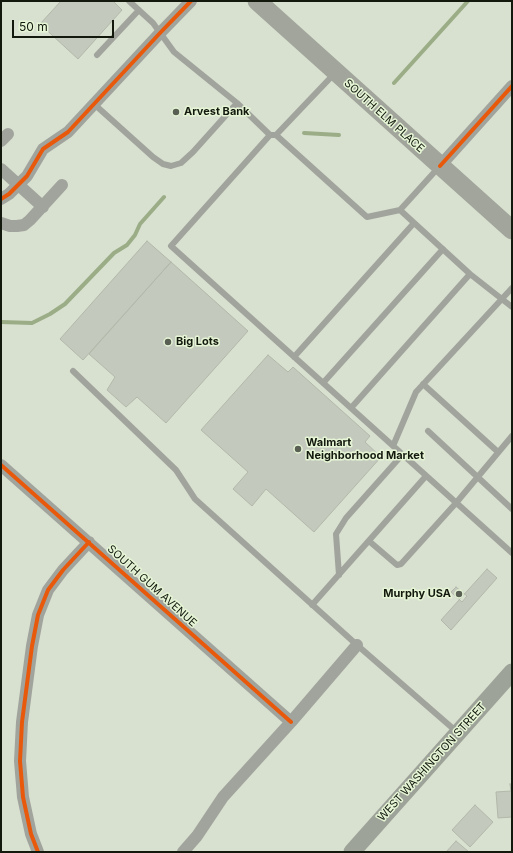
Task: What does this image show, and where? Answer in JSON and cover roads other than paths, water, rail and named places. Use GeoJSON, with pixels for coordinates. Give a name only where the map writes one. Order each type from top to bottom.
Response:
{"type":"FeatureCollection","features":[{"type":"Feature","properties":{"kind":"main road","name":"SOUTH ELM PLACE"},"geometry":{"type":"LineString","coordinates":[[257,1],[512,230]]}},
{"type":"Feature","properties":{"kind":"main road","name":"WEST WASHINGTON STREET"},"geometry":{"type":"LineString","coordinates":[[352,852],[508,680]]}},
{"type":"Feature","properties":{"kind":"street"},"geometry":{"type":"LineString","coordinates":[[1,199],[28,176],[43,149],[68,132],[160,32],[191,1]]}},
{"type":"Feature","properties":{"kind":"street"},"geometry":{"type":"LineString","coordinates":[[440,166],[512,86]]}},
{"type":"Feature","properties":{"kind":"street"},"geometry":{"type":"LineString","coordinates":[[1,169],[43,207]]}},
{"type":"Feature","properties":{"kind":"street"},"geometry":{"type":"LineString","coordinates":[[1,223],[10,226],[24,225],[43,207],[62,185]]}},
{"type":"Feature","properties":{"kind":"street","name":"SOUTH GUM AVENUE"},"geometry":{"type":"LineString","coordinates":[[1,465],[291,722]]}},
{"type":"Feature","properties":{"kind":"street"},"geometry":{"type":"LineString","coordinates":[[38,852],[31,834],[23,797],[20,761],[22,722],[32,646],[38,615],[48,590],[63,570],[89,542]]}},
{"type":"Feature","properties":{"kind":"street"},"geometry":{"type":"LineString","coordinates":[[183,852],[197,836],[223,797],[291,722],[357,645]]}},
{"type":"Feature","properties":{"kind":"lane"},"geometry":{"type":"LineString","coordinates":[[129,1],[153,23],[174,52],[237,104],[367,217],[400,210],[440,166]]}},
{"type":"Feature","properties":{"kind":"lane"},"geometry":{"type":"LineString","coordinates":[[97,55],[139,10]]}},
{"type":"Feature","properties":{"kind":"lane"},"geometry":{"type":"LineString","coordinates":[[336,72],[273,135],[171,246],[512,554]]}},
{"type":"Feature","properties":{"kind":"lane"},"geometry":{"type":"LineString","coordinates":[[94,104],[153,157],[163,164],[171,166],[181,163],[193,152],[237,104]]}},
{"type":"Feature","properties":{"kind":"lane"},"geometry":{"type":"LineString","coordinates":[[400,210],[470,274],[502,297],[512,307]]}},
{"type":"Feature","properties":{"kind":"lane"},"geometry":{"type":"LineString","coordinates":[[294,357],[414,223]]}},
{"type":"Feature","properties":{"kind":"lane"},"geometry":{"type":"LineString","coordinates":[[323,383],[443,249]]}},
{"type":"Feature","properties":{"kind":"lane"},"geometry":{"type":"LineString","coordinates":[[351,408],[470,274]]}},
{"type":"Feature","properties":{"kind":"lane"},"geometry":{"type":"LineString","coordinates":[[393,446],[416,392],[502,297],[512,288]]}},
{"type":"Feature","properties":{"kind":"lane"},"geometry":{"type":"LineString","coordinates":[[73,371],[176,470],[195,499],[458,734]]}},
{"type":"Feature","properties":{"kind":"lane"},"geometry":{"type":"LineString","coordinates":[[423,384],[498,452]]}},
{"type":"Feature","properties":{"kind":"lane"},"geometry":{"type":"LineString","coordinates":[[428,430],[477,478],[512,509]]}},
{"type":"Feature","properties":{"kind":"lane"},"geometry":{"type":"LineString","coordinates":[[369,541],[397,565],[401,564],[456,503],[512,436]]}},
{"type":"Feature","properties":{"kind":"lane"},"geometry":{"type":"LineString","coordinates":[[339,575],[336,534],[346,518],[402,455]]}},
{"type":"Feature","properties":{"kind":"lane"},"geometry":{"type":"LineString","coordinates":[[312,605],[426,476]]}},
{"type":"Feature","properties":{"kind":"waterway"},"geometry":{"type":"LineString","coordinates":[[394,83],[468,1]]}},
{"type":"Feature","properties":{"kind":"waterway"},"geometry":{"type":"LineString","coordinates":[[304,133],[339,135]]}},
{"type":"Feature","properties":{"kind":"waterway"},"geometry":{"type":"LineString","coordinates":[[1,322],[32,323],[65,304],[114,253],[127,245],[135,235],[140,224],[164,197]]}},
{"type":"Feature","properties":{"kind":"place","name":"Arvest Bank"},"geometry":{"type":"Point","coordinates":[176,112]}},
{"type":"Feature","properties":{"kind":"place","name":"Big Lots"},"geometry":{"type":"Point","coordinates":[168,342]}},
{"type":"Feature","properties":{"kind":"place","name":"Walmart Neighborhood Market"},"geometry":{"type":"Point","coordinates":[298,449]}},
{"type":"Feature","properties":{"kind":"place","name":"Murphy USA"},"geometry":{"type":"Point","coordinates":[459,594]}}]}
